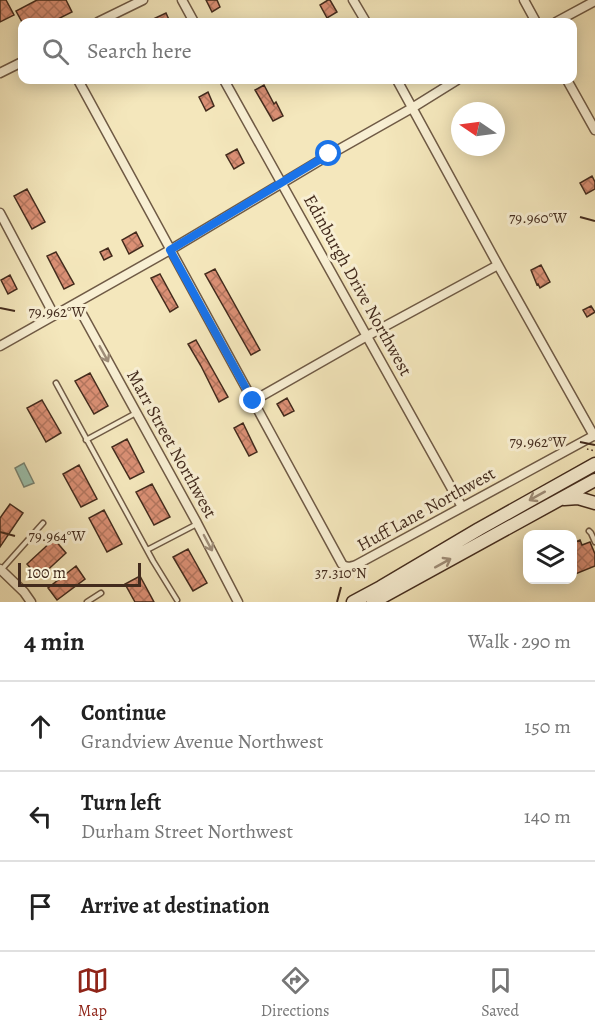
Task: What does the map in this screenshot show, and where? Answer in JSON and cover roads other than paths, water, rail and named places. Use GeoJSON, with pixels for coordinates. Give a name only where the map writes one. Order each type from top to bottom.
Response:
{"type":"FeatureCollection","features":[{"type":"Feature","properties":{"kind":"main road"},"geometry":{"type":"LineString","coordinates":[[353,602],[595,464]]}},
{"type":"Feature","properties":{"kind":"main road"},"geometry":{"type":"LineString","coordinates":[[373,602],[595,480]]}},
{"type":"Feature","properties":{"kind":"main road"},"geometry":{"type":"LineString","coordinates":[[563,499],[578,498],[595,503]]}},
{"type":"Feature","properties":{"kind":"street"},"geometry":{"type":"LineString","coordinates":[[106,18],[143,0]]}},
{"type":"Feature","properties":{"kind":"street"},"geometry":{"type":"LineString","coordinates":[[182,0],[192,18]]}},
{"type":"Feature","properties":{"kind":"street"},"geometry":{"type":"LineString","coordinates":[[353,0],[364,18]]}},
{"type":"Feature","properties":{"kind":"street"},"geometry":{"type":"LineString","coordinates":[[524,0],[534,18]]}},
{"type":"Feature","properties":{"kind":"street"},"geometry":{"type":"LineString","coordinates":[[563,18],[595,1]]}},
{"type":"Feature","properties":{"kind":"street"},"geometry":{"type":"LineString","coordinates":[[0,74],[18,64]]}},
{"type":"Feature","properties":{"kind":"street"},"geometry":{"type":"LineString","coordinates":[[80,84],[253,401],[498,265]]}},
{"type":"Feature","properties":{"kind":"street","name":"Edinburgh Drive Northwest"},"geometry":{"type":"LineString","coordinates":[[227,84],[462,507]]}},
{"type":"Feature","properties":{"kind":"street"},"geometry":{"type":"LineString","coordinates":[[399,84],[595,436]]}},
{"type":"Feature","properties":{"kind":"street"},"geometry":{"type":"LineString","coordinates":[[0,346],[170,250],[451,84]]}},
{"type":"Feature","properties":{"kind":"street"},"geometry":{"type":"LineString","coordinates":[[569,84],[595,130]]}},
{"type":"Feature","properties":{"kind":"street"},"geometry":{"type":"LineString","coordinates":[[0,213],[54,315]]}},
{"type":"Feature","properties":{"kind":"street","name":"Marr Street Northwest"},"geometry":{"type":"LineString","coordinates":[[75,303],[197,523],[238,602]]}},
{"type":"Feature","properties":{"kind":"street","name":"Huff Lane Northwest"},"geometry":{"type":"LineString","coordinates":[[253,401],[338,557],[346,567],[356,565],[595,436]]}},
{"type":"Feature","properties":{"kind":"street"},"geometry":{"type":"LineString","coordinates":[[1,569],[31,602]]}},
{"type":"Feature","properties":{"kind":"lane"},"geometry":{"type":"LineString","coordinates":[[56,383],[147,550],[177,600]]}},
{"type":"Feature","properties":{"kind":"lane"},"geometry":{"type":"LineString","coordinates":[[86,440],[136,413]]}},
{"type":"Feature","properties":{"kind":"lane"},"geometry":{"type":"LineString","coordinates":[[1,569],[43,523]]}},
{"type":"Feature","properties":{"kind":"lane"},"geometry":{"type":"LineString","coordinates":[[147,550],[197,523]]}},
{"type":"Feature","properties":{"kind":"lane"},"geometry":{"type":"LineString","coordinates":[[589,531],[595,542]]}},
{"type":"Feature","properties":{"kind":"lane"},"geometry":{"type":"LineString","coordinates":[[87,602],[101,593]]}}]}
